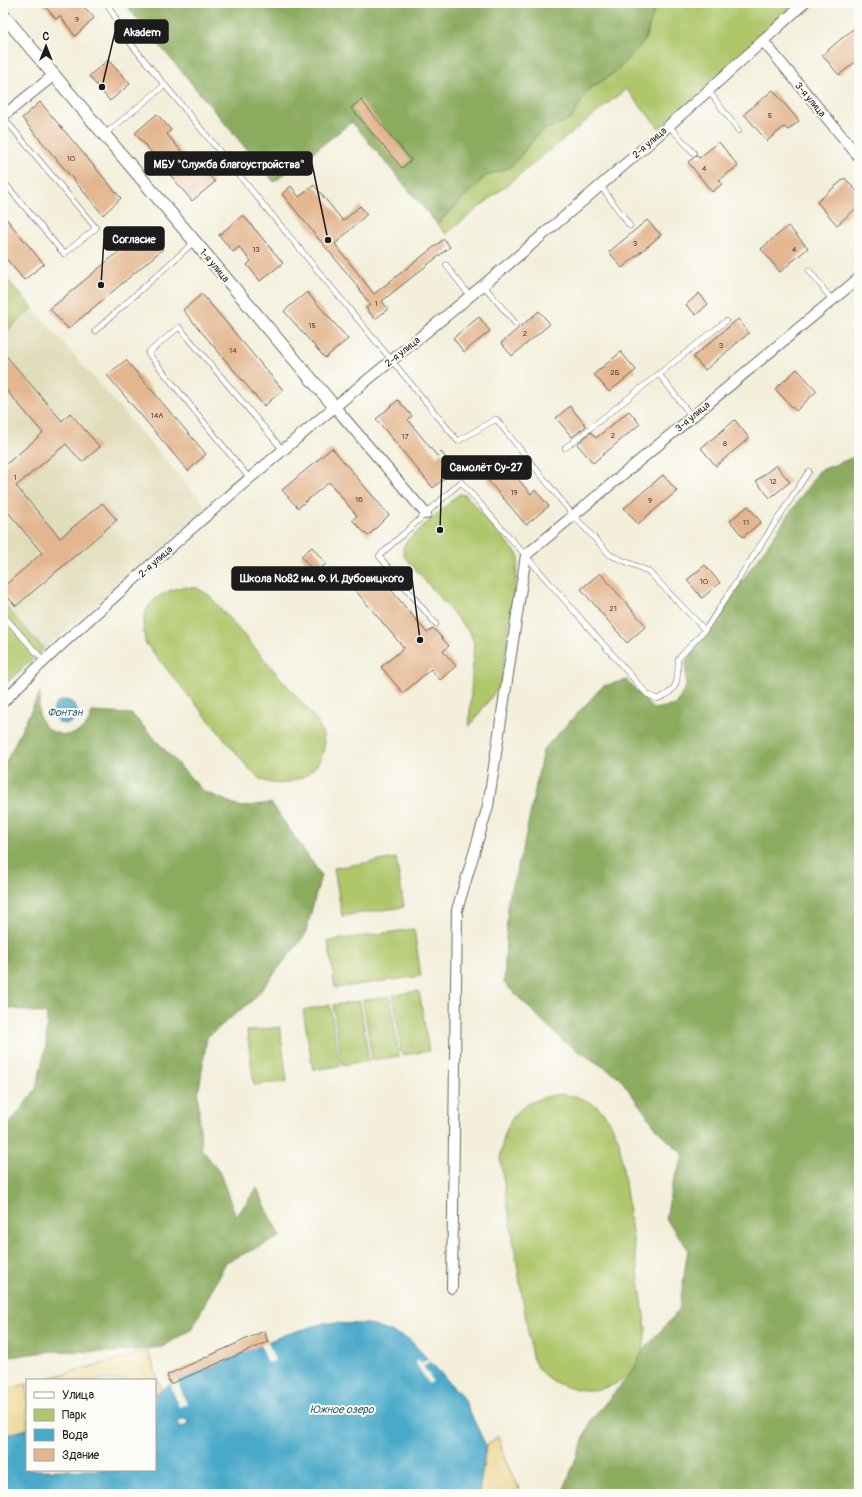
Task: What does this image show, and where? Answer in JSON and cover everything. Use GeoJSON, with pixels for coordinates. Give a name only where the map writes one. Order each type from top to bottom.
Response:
{"type":"FeatureCollection","features":[{"type":"Feature","properties":{"kind":"street","name":"2-я улица"},"geometry":{"type":"LineString","coordinates":[[3,702],[44,661],[283,450],[334,406],[470,296],[600,185],[668,126],[804,3]]}},
{"type":"Feature","properties":{"kind":"street","name":"1-я улица"},"geometry":{"type":"LineString","coordinates":[[3,16],[105,134],[426,514]]}},
{"type":"Feature","properties":{"kind":"street","name":"3-я улица"},"geometry":{"type":"LineString","coordinates":[[763,41],[859,157]]}},
{"type":"Feature","properties":{"kind":"street"},"geometry":{"type":"LineString","coordinates":[[3,117],[54,75]]}},
{"type":"Feature","properties":{"kind":"street","name":"3-я улица"},"geometry":{"type":"LineString","coordinates":[[526,555],[859,278]]}},
{"type":"Feature","properties":{"kind":"street"},"geometry":{"type":"LineString","coordinates":[[452,1288],[457,910],[488,806],[526,555]]}},
{"type":"Feature","properties":{"kind":"lane"},"geometry":{"type":"LineString","coordinates":[[107,3],[123,33],[164,85],[458,441],[496,418],[573,515],[610,555],[648,571],[705,630]]}},
{"type":"Feature","properties":{"kind":"lane"},"geometry":{"type":"LineString","coordinates":[[105,134],[164,85]]}},
{"type":"Feature","properties":{"kind":"lane"},"geometry":{"type":"LineString","coordinates":[[708,90],[739,131]]}},
{"type":"Feature","properties":{"kind":"lane"},"geometry":{"type":"LineString","coordinates":[[3,117],[96,228],[64,254],[3,181]]}},
{"type":"Feature","properties":{"kind":"lane"},"geometry":{"type":"LineString","coordinates":[[668,126],[694,153]]}},
{"type":"Feature","properties":{"kind":"lane"},"geometry":{"type":"LineString","coordinates":[[600,185],[630,226]]}},
{"type":"Feature","properties":{"kind":"lane"},"geometry":{"type":"LineString","coordinates":[[95,331],[195,242]]}},
{"type":"Feature","properties":{"kind":"lane"},"geometry":{"type":"LineString","coordinates":[[446,265],[470,296]]}},
{"type":"Feature","properties":{"kind":"lane"},"geometry":{"type":"LineString","coordinates":[[809,270],[832,300]]}},
{"type":"Feature","properties":{"kind":"lane"},"geometry":{"type":"LineString","coordinates":[[483,285],[516,324]]}},
{"type":"Feature","properties":{"kind":"lane"},"geometry":{"type":"LineString","coordinates":[[565,448],[726,321]]}},
{"type":"Feature","properties":{"kind":"lane"},"geometry":{"type":"LineString","coordinates":[[250,479],[148,353],[179,327],[283,450]]}},
{"type":"Feature","properties":{"kind":"lane"},"geometry":{"type":"LineString","coordinates":[[658,374],[692,417]]}},
{"type":"Feature","properties":{"kind":"lane"},"geometry":{"type":"LineString","coordinates":[[436,624],[379,556],[461,482],[647,694],[657,699],[669,694],[678,681],[678,659],[705,630],[809,471]]}},
{"type":"Feature","properties":{"kind":"lane"},"geometry":{"type":"LineString","coordinates":[[3,615],[44,661]]}},
{"type":"Feature","properties":{"kind":"shaded area"},"geometry":{"type":"Polygon","coordinates":[[[33,308],[208,509],[44,649],[3,604],[3,334],[33,308]]]}},
{"type":"Feature","properties":{"kind":"green space"},"geometry":{"type":"Polygon","coordinates":[[[124,3],[660,3],[654,11],[644,42],[614,73],[588,90],[571,119],[540,132],[511,167],[486,176],[437,224],[352,122],[274,182],[124,3]]]}},
{"type":"Feature","properties":{"kind":"green space"},"geometry":{"type":"Polygon","coordinates":[[[660,3],[799,3],[763,41],[659,128],[626,89],[446,234],[437,224],[486,176],[511,167],[540,132],[571,119],[588,90],[614,73],[644,42],[654,11],[660,3]]]}},
{"type":"Feature","properties":{"kind":"green space"},"geometry":{"type":"Polygon","coordinates":[[[3,275],[33,308],[3,334],[3,275]]]}},
{"type":"Feature","properties":{"kind":"green space"},"geometry":{"type":"Polygon","coordinates":[[[859,455],[859,1494],[562,1494],[591,1420],[632,1372],[643,1351],[679,1310],[688,1249],[666,1219],[672,1185],[684,1155],[660,1133],[619,1077],[563,1041],[504,983],[508,898],[523,849],[543,750],[603,686],[627,680],[653,709],[676,705],[686,687],[686,662],[819,471],[859,455]]]}},
{"type":"Feature","properties":{"kind":"green space"},"geometry":{"type":"Polygon","coordinates":[[[459,494],[466,495],[519,556],[501,684],[469,727],[474,643],[470,633],[404,556],[403,548],[407,541],[459,494]]]}},
{"type":"Feature","properties":{"kind":"green space"},"geometry":{"type":"Polygon","coordinates":[[[183,587],[197,588],[209,595],[315,718],[323,737],[323,754],[311,771],[302,777],[282,783],[272,783],[258,777],[250,770],[146,644],[143,622],[145,613],[149,606],[162,594],[183,587]]]}},
{"type":"Feature","properties":{"kind":"green space"},"geometry":{"type":"Polygon","coordinates":[[[3,604],[44,649],[3,686],[3,604]]]}},
{"type":"Feature","properties":{"kind":"green space"},"geometry":{"type":"Polygon","coordinates":[[[40,692],[39,714],[42,722],[48,729],[56,733],[65,735],[73,734],[81,730],[88,723],[92,712],[132,714],[203,791],[241,807],[271,803],[321,875],[305,935],[253,1000],[207,1037],[198,1096],[201,1148],[220,1173],[236,1217],[257,1188],[280,1237],[226,1262],[192,1329],[162,1347],[115,1352],[52,1351],[3,1358],[3,1133],[36,1089],[46,1046],[47,1014],[3,1007],[3,768],[40,692]]]}},
{"type":"Feature","properties":{"kind":"green space"},"geometry":{"type":"Polygon","coordinates":[[[396,858],[404,907],[342,916],[334,868],[396,858]]]}},
{"type":"Feature","properties":{"kind":"green space"},"geometry":{"type":"Polygon","coordinates":[[[414,929],[421,976],[335,988],[328,941],[414,929]]]}},
{"type":"Feature","properties":{"kind":"green space"},"geometry":{"type":"Polygon","coordinates":[[[419,991],[429,1051],[402,1055],[393,995],[419,991]]]}},
{"type":"Feature","properties":{"kind":"green space"},"geometry":{"type":"Polygon","coordinates":[[[390,996],[399,1056],[372,1060],[363,1000],[390,996]]]}},
{"type":"Feature","properties":{"kind":"green space"},"geometry":{"type":"Polygon","coordinates":[[[360,1001],[369,1061],[342,1065],[333,1005],[360,1001]]]}},
{"type":"Feature","properties":{"kind":"green space"},"geometry":{"type":"Polygon","coordinates":[[[330,1005],[340,1066],[313,1070],[303,1010],[330,1005]]]}},
{"type":"Feature","properties":{"kind":"green space"},"geometry":{"type":"Polygon","coordinates":[[[280,1027],[287,1081],[254,1085],[247,1031],[280,1027]]]}},
{"type":"Feature","properties":{"kind":"green space"},"geometry":{"type":"Polygon","coordinates":[[[561,1094],[583,1099],[598,1107],[609,1121],[619,1141],[646,1329],[641,1358],[636,1368],[623,1380],[601,1389],[577,1389],[554,1382],[542,1373],[532,1357],[500,1158],[502,1144],[510,1121],[517,1113],[534,1101],[561,1094]]]}},
{"type":"Feature","properties":{"kind":"sand"},"geometry":{"type":"Polygon","coordinates":[[[148,1351],[162,1391],[156,1394],[156,1379],[46,1379],[148,1351]]]}},
{"type":"Feature","properties":{"kind":"sand"},"geometry":{"type":"Polygon","coordinates":[[[26,1384],[26,1429],[3,1436],[3,1390],[26,1384]]]}},
{"type":"Feature","properties":{"kind":"sand"},"geometry":{"type":"Polygon","coordinates":[[[498,1436],[506,1462],[519,1488],[516,1494],[479,1494],[486,1446],[498,1436]]]}},
{"type":"Feature","properties":{"kind":"water","name":"Фонтан"},"geometry":{"type":"Polygon","coordinates":[[[65,700],[73,704],[77,712],[73,720],[65,724],[57,720],[53,712],[57,704],[65,700]]]}},
{"type":"Feature","properties":{"kind":"water","name":"Южное озеро"},"geometry":{"type":"Polygon","coordinates":[[[324,1323],[369,1324],[409,1339],[463,1397],[486,1446],[479,1494],[3,1494],[3,1436],[26,1429],[26,1471],[156,1471],[156,1393],[177,1380],[284,1335],[324,1323]],[[186,1418],[177,1421],[180,1429],[188,1423],[186,1418]]]}},
{"type":"Feature","properties":{"kind":"pier"},"geometry":{"type":"Polygon","coordinates":[[[267,1340],[275,1361],[268,1363],[261,1345],[177,1381],[187,1404],[179,1407],[170,1383],[267,1340]]]}},
{"type":"Feature","properties":{"kind":"pier"},"geometry":{"type":"Polygon","coordinates":[[[429,1358],[432,1360],[423,1366],[433,1381],[429,1384],[415,1362],[418,1359],[421,1363],[429,1358]]]}},
{"type":"Feature","properties":{"kind":"building"},"geometry":{"type":"Polygon","coordinates":[[[42,3],[81,3],[94,18],[75,36],[60,16],[56,19],[42,3]]]}},
{"type":"Feature","properties":{"kind":"building"},"geometry":{"type":"Polygon","coordinates":[[[859,24],[859,59],[839,75],[822,55],[859,24]]]}},
{"type":"Feature","properties":{"kind":"building"},"geometry":{"type":"Polygon","coordinates":[[[108,60],[130,84],[110,101],[89,76],[108,60]]]}},
{"type":"Feature","properties":{"kind":"building"},"geometry":{"type":"Polygon","coordinates":[[[773,90],[799,121],[788,130],[784,127],[767,141],[744,114],[773,90]]]}},
{"type":"Feature","properties":{"kind":"building"},"geometry":{"type":"Polygon","coordinates":[[[361,100],[411,160],[402,168],[351,108],[361,100]]]}},
{"type":"Feature","properties":{"kind":"building"},"geometry":{"type":"Polygon","coordinates":[[[40,102],[121,198],[103,215],[22,118],[40,102]]]}},
{"type":"Feature","properties":{"kind":"building"},"geometry":{"type":"Polygon","coordinates":[[[157,114],[171,130],[167,134],[197,170],[201,166],[215,182],[192,201],[135,133],[157,114]]]}},
{"type":"Feature","properties":{"kind":"building"},"geometry":{"type":"Polygon","coordinates":[[[719,142],[738,166],[719,180],[722,184],[712,192],[688,162],[697,155],[699,158],[719,142]]]}},
{"type":"Feature","properties":{"kind":"building"},"geometry":{"type":"Polygon","coordinates":[[[845,178],[859,194],[859,206],[837,225],[817,202],[845,178]]]}},
{"type":"Feature","properties":{"kind":"building"},"geometry":{"type":"Polygon","coordinates":[[[314,185],[343,221],[360,206],[367,214],[335,244],[374,294],[444,239],[450,247],[382,301],[388,309],[375,319],[366,308],[370,305],[355,283],[282,194],[291,186],[299,197],[314,185]]]}},
{"type":"Feature","properties":{"kind":"building"},"geometry":{"type":"Polygon","coordinates":[[[3,215],[44,264],[24,280],[3,255],[3,215]]]}},
{"type":"Feature","properties":{"kind":"building"},"geometry":{"type":"Polygon","coordinates":[[[243,215],[283,263],[260,281],[247,265],[251,261],[239,247],[233,252],[219,235],[243,215]]]}},
{"type":"Feature","properties":{"kind":"building"},"geometry":{"type":"Polygon","coordinates":[[[647,220],[661,235],[622,268],[609,252],[647,220]]]}},
{"type":"Feature","properties":{"kind":"building"},"geometry":{"type":"Polygon","coordinates":[[[788,226],[808,248],[780,272],[761,249],[788,226]]]}},
{"type":"Feature","properties":{"kind":"building"},"geometry":{"type":"Polygon","coordinates":[[[146,229],[163,249],[68,329],[50,309],[146,229]]]}},
{"type":"Feature","properties":{"kind":"building"},"geometry":{"type":"Polygon","coordinates":[[[307,292],[348,339],[325,358],[284,311],[307,292]]]}},
{"type":"Feature","properties":{"kind":"building"},"geometry":{"type":"Polygon","coordinates":[[[699,293],[708,304],[696,315],[686,305],[699,293]]]}},
{"type":"Feature","properties":{"kind":"building"},"geometry":{"type":"Polygon","coordinates":[[[202,294],[283,390],[264,406],[183,310],[202,294]]]}},
{"type":"Feature","properties":{"kind":"building"},"geometry":{"type":"Polygon","coordinates":[[[539,311],[550,324],[512,356],[501,343],[539,311]]]}},
{"type":"Feature","properties":{"kind":"building"},"geometry":{"type":"Polygon","coordinates":[[[479,317],[490,331],[464,352],[453,338],[479,317]]]}},
{"type":"Feature","properties":{"kind":"building"},"geometry":{"type":"Polygon","coordinates":[[[738,319],[749,333],[705,370],[693,357],[738,319]]]}},
{"type":"Feature","properties":{"kind":"building"},"geometry":{"type":"Polygon","coordinates":[[[3,352],[62,421],[70,413],[100,447],[82,462],[66,444],[16,486],[60,538],[102,503],[117,520],[16,606],[3,592],[3,587],[42,553],[3,506],[3,467],[43,433],[3,386],[3,352]]]}},
{"type":"Feature","properties":{"kind":"building"},"geometry":{"type":"Polygon","coordinates":[[[621,352],[636,370],[609,392],[594,374],[621,352]]]}},
{"type":"Feature","properties":{"kind":"building"},"geometry":{"type":"Polygon","coordinates":[[[126,360],[206,454],[188,471],[107,375],[126,360]]]}},
{"type":"Feature","properties":{"kind":"building"},"geometry":{"type":"Polygon","coordinates":[[[797,369],[817,391],[796,411],[775,389],[797,369]]]}},
{"type":"Feature","properties":{"kind":"building"},"geometry":{"type":"Polygon","coordinates":[[[398,400],[412,416],[408,420],[437,456],[441,452],[455,469],[433,488],[376,419],[398,400]]]}},
{"type":"Feature","properties":{"kind":"building"},"geometry":{"type":"Polygon","coordinates":[[[570,406],[586,426],[572,437],[556,418],[570,406]]]}},
{"type":"Feature","properties":{"kind":"building"},"geometry":{"type":"Polygon","coordinates":[[[629,411],[640,424],[593,463],[577,444],[591,432],[596,438],[629,411]]]}},
{"type":"Feature","properties":{"kind":"building"},"geometry":{"type":"Polygon","coordinates":[[[735,420],[749,438],[716,466],[701,448],[735,420]]]}},
{"type":"Feature","properties":{"kind":"building"},"geometry":{"type":"Polygon","coordinates":[[[332,448],[389,515],[368,536],[352,520],[357,516],[329,482],[298,508],[282,490],[332,448]]]}},
{"type":"Feature","properties":{"kind":"building"},"geometry":{"type":"Polygon","coordinates":[[[508,459],[523,475],[518,479],[531,494],[535,490],[549,506],[526,525],[486,478],[508,459]]]}},
{"type":"Feature","properties":{"kind":"building"},"geometry":{"type":"Polygon","coordinates":[[[776,465],[790,482],[770,498],[756,481],[776,465]]]}},
{"type":"Feature","properties":{"kind":"building"},"geometry":{"type":"Polygon","coordinates":[[[663,475],[677,491],[638,524],[624,508],[663,475]]]}},
{"type":"Feature","properties":{"kind":"building"},"geometry":{"type":"Polygon","coordinates":[[[748,506],[761,522],[743,537],[730,521],[748,506]]]}},
{"type":"Feature","properties":{"kind":"building"},"geometry":{"type":"Polygon","coordinates":[[[312,547],[326,564],[315,573],[301,556],[312,547]]]}},
{"type":"Feature","properties":{"kind":"building"},"geometry":{"type":"Polygon","coordinates":[[[705,565],[720,583],[702,598],[687,580],[705,565]]]}},
{"type":"Feature","properties":{"kind":"building"},"geometry":{"type":"Polygon","coordinates":[[[377,573],[427,633],[433,628],[449,646],[443,651],[456,666],[440,680],[431,669],[403,693],[381,667],[404,648],[355,590],[377,573]]]}},
{"type":"Feature","properties":{"kind":"building"},"geometry":{"type":"Polygon","coordinates":[[[600,573],[646,626],[627,643],[581,589],[600,573]]]}},
{"type":"Feature","properties":{"kind":"building"},"geometry":{"type":"Polygon","coordinates":[[[264,1331],[268,1342],[170,1384],[167,1375],[264,1331]]]}},
{"type":"Feature","properties":{"kind":"place","name":"Akadem"},"geometry":{"type":"Point","coordinates":[102,87]}},
{"type":"Feature","properties":{"kind":"place","name":"МБУ \"Служба благоустройства\""},"geometry":{"type":"Point","coordinates":[328,240]}},
{"type":"Feature","properties":{"kind":"place","name":"Согласие"},"geometry":{"type":"Point","coordinates":[101,285]}},
{"type":"Feature","properties":{"kind":"place","name":"Самолёт Су-27"},"geometry":{"type":"Point","coordinates":[440,530]}},
{"type":"Feature","properties":{"kind":"place","name":"Школа №82 им. Ф. И. Дубовицкого"},"geometry":{"type":"Point","coordinates":[420,640]}}]}
